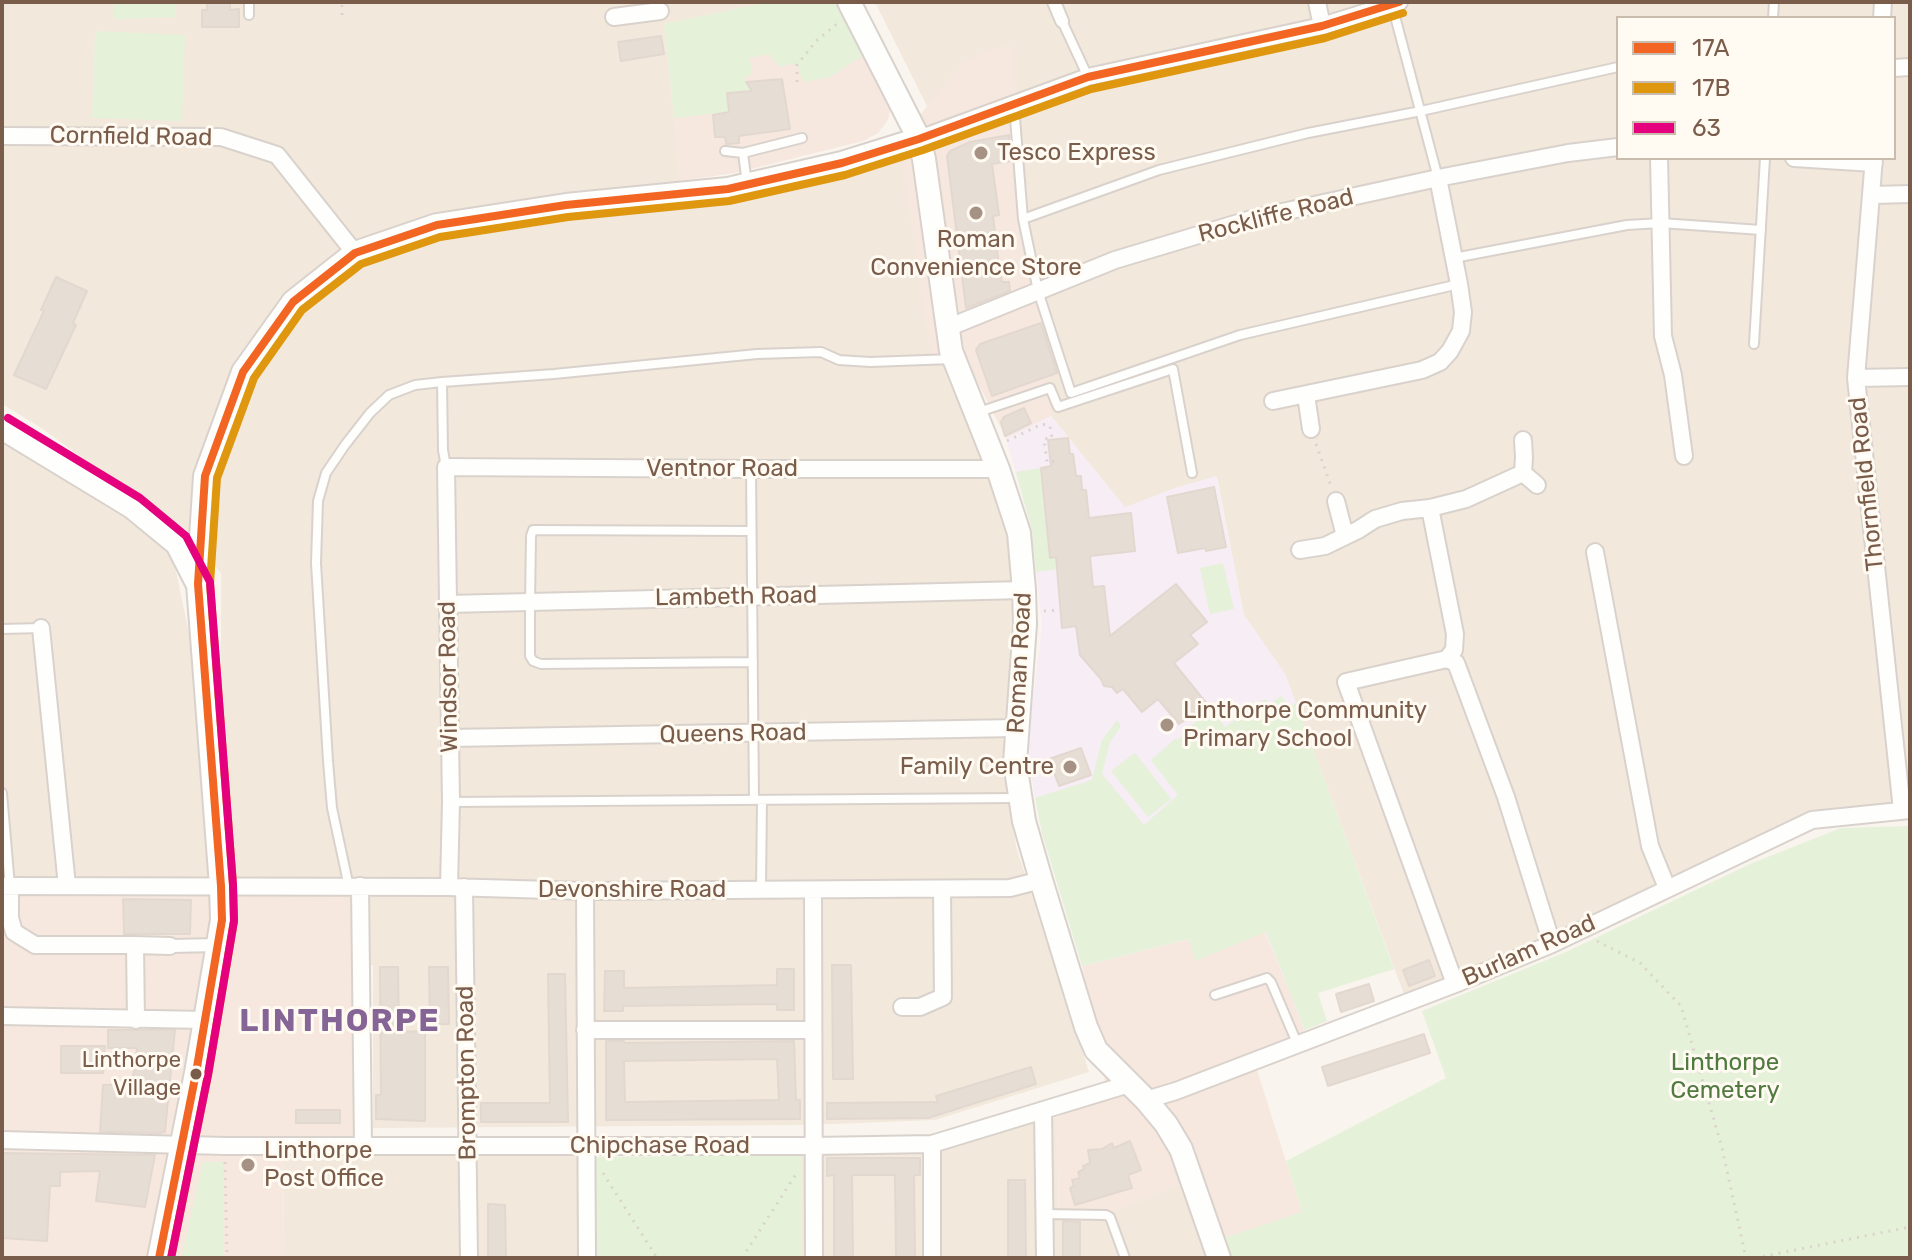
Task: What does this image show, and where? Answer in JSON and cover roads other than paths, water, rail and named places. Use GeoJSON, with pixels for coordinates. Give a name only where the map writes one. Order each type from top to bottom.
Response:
{"type":"FeatureCollection","features":[{"type":"Feature","properties":{"kind":"street"},"geometry":{"type":"LineString","coordinates":[[1054,2],[1062,21]]}},
{"type":"Feature","properties":{"kind":"street"},"geometry":{"type":"LineString","coordinates":[[1317,2],[1322,26]]}},
{"type":"Feature","properties":{"kind":"street"},"geometry":{"type":"LineString","coordinates":[[159,1258],[222,920],[198,584],[205,476],[243,372],[293,302],[355,253],[437,225],[566,205],[728,189],[842,163],[919,139],[1088,77],[1322,26],[1394,3]]}},
{"type":"Feature","properties":{"kind":"street"},"geometry":{"type":"LineString","coordinates":[[614,17],[635,8],[660,11]]}},
{"type":"Feature","properties":{"kind":"street","name":"Roman Road"},"geometry":{"type":"LineString","coordinates":[[848,9],[919,139],[947,328],[955,359],[978,413],[1019,533],[1025,624],[1015,763],[1024,821],[1041,880],[1086,1027],[1096,1050],[1146,1100],[1181,1149],[1219,1258]]}},
{"type":"Feature","properties":{"kind":"street","name":"Cornfield Road"},"geometry":{"type":"LineString","coordinates":[[2,136],[221,137],[277,155],[355,253]]}},
{"type":"Feature","properties":{"kind":"street","name":"Rockliffe Road"},"geometry":{"type":"LineString","coordinates":[[947,328],[1115,260],[1255,218],[1438,178],[1568,153],[1616,147]]}},
{"type":"Feature","properties":{"kind":"street"},"geometry":{"type":"LineString","coordinates":[[1659,160],[1663,336],[1673,375],[1684,456]]}},
{"type":"Feature","properties":{"kind":"street"},"geometry":{"type":"LineString","coordinates":[[1847,160],[1874,161]]}},
{"type":"Feature","properties":{"kind":"street","name":"Thornfield Road"},"geometry":{"type":"LineString","coordinates":[[1874,161],[1856,378],[1906,810]]}},
{"type":"Feature","properties":{"kind":"street"},"geometry":{"type":"LineString","coordinates":[[1273,401],[1422,370],[1440,362],[1450,351],[1461,331],[1463,312],[1438,178]]}},
{"type":"Feature","properties":{"kind":"street"},"geometry":{"type":"LineString","coordinates":[[1873,195],[1910,194]]}},
{"type":"Feature","properties":{"kind":"street"},"geometry":{"type":"LineString","coordinates":[[1856,378],[1910,377]]}},
{"type":"Feature","properties":{"kind":"street"},"geometry":{"type":"LineString","coordinates":[[1306,395],[1311,429]]}},
{"type":"Feature","properties":{"kind":"street"},"geometry":{"type":"LineString","coordinates":[[2,428],[132,507],[177,544],[198,584]]}},
{"type":"Feature","properties":{"kind":"street"},"geometry":{"type":"LineString","coordinates":[[1523,440],[1523,473],[1537,485]]}},
{"type":"Feature","properties":{"kind":"street","name":"Ventnor Road"},"geometry":{"type":"LineString","coordinates":[[446,467],[998,469]]}},
{"type":"Feature","properties":{"kind":"street","name":"Windsor Road"},"geometry":{"type":"LineString","coordinates":[[446,467],[451,802],[456,887]]}},
{"type":"Feature","properties":{"kind":"street"},"geometry":{"type":"LineString","coordinates":[[1300,550],[1325,546],[1375,519],[1466,499],[1523,473]]}},
{"type":"Feature","properties":{"kind":"street"},"geometry":{"type":"LineString","coordinates":[[1336,501],[1345,536]]}},
{"type":"Feature","properties":{"kind":"street"},"geometry":{"type":"LineString","coordinates":[[1430,508],[1455,634],[1454,650],[1447,659]]}},
{"type":"Feature","properties":{"kind":"street"},"geometry":{"type":"LineString","coordinates":[[1595,552],[1650,846],[1667,888]]}},
{"type":"Feature","properties":{"kind":"street","name":"Lambeth Road"},"geometry":{"type":"LineString","coordinates":[[448,604],[1024,590]]}},
{"type":"Feature","properties":{"kind":"street"},"geometry":{"type":"LineString","coordinates":[[41,628],[67,886]]}},
{"type":"Feature","properties":{"kind":"street"},"geometry":{"type":"LineString","coordinates":[[1455,984],[1346,682],[1447,659],[1456,663],[1506,797],[1552,944]]}},
{"type":"Feature","properties":{"kind":"street","name":"Queens Road"},"geometry":{"type":"LineString","coordinates":[[450,738],[1016,728]]}},
{"type":"Feature","properties":{"kind":"street","name":"Burlam Road"},"geometry":{"type":"LineString","coordinates":[[1146,1100],[1455,984],[1552,944],[1812,820],[1906,810]]}},
{"type":"Feature","properties":{"kind":"street","name":"Devonshire Road"},"geometry":{"type":"LineString","coordinates":[[6,886],[813,890],[1010,888],[1041,880]]}},
{"type":"Feature","properties":{"kind":"street"},"geometry":{"type":"LineString","coordinates":[[6,886],[14,932],[35,945],[218,945]]}},
{"type":"Feature","properties":{"kind":"street"},"geometry":{"type":"LineString","coordinates":[[355,886],[363,1146]]}},
{"type":"Feature","properties":{"kind":"street","name":"Brompton Road"},"geometry":{"type":"LineString","coordinates":[[456,887],[469,1146],[469,1258]]}},
{"type":"Feature","properties":{"kind":"street"},"geometry":{"type":"LineString","coordinates":[[902,1007],[920,1007],[943,997],[942,889]]}},
{"type":"Feature","properties":{"kind":"street"},"geometry":{"type":"LineString","coordinates":[[813,890],[814,1258]]}},
{"type":"Feature","properties":{"kind":"street"},"geometry":{"type":"LineString","coordinates":[[585,891],[587,1258]]}},
{"type":"Feature","properties":{"kind":"street"},"geometry":{"type":"LineString","coordinates":[[135,945],[136,1020]]}},
{"type":"Feature","properties":{"kind":"street"},"geometry":{"type":"LineString","coordinates":[[2,1016],[204,1020]]}},
{"type":"Feature","properties":{"kind":"street"},"geometry":{"type":"LineString","coordinates":[[585,1030],[813,1030]]}},
{"type":"Feature","properties":{"kind":"street","name":"Chipchase Road"},"geometry":{"type":"LineString","coordinates":[[2,1140],[182,1146],[932,1144],[1129,1084]]}},
{"type":"Feature","properties":{"kind":"street"},"geometry":{"type":"LineString","coordinates":[[1043,1110],[1045,1258]]}},
{"type":"Feature","properties":{"kind":"street"},"geometry":{"type":"LineString","coordinates":[[932,1144],[932,1258]]}},
{"type":"Feature","properties":{"kind":"lane"},"geometry":{"type":"LineString","coordinates":[[249,2],[249,15]]}},
{"type":"Feature","properties":{"kind":"lane"},"geometry":{"type":"LineString","coordinates":[[1394,3],[1438,178]]}},
{"type":"Feature","properties":{"kind":"lane"},"geometry":{"type":"LineString","coordinates":[[1062,21],[1088,77]]}},
{"type":"Feature","properties":{"kind":"lane"},"geometry":{"type":"LineString","coordinates":[[1023,219],[1159,170],[1308,133],[1616,67]]}},
{"type":"Feature","properties":{"kind":"lane"},"geometry":{"type":"LineString","coordinates":[[1014,105],[1023,219],[1038,291],[1071,393],[1240,335],[1459,284]]}},
{"type":"Feature","properties":{"kind":"lane"},"geometry":{"type":"LineString","coordinates":[[725,151],[743,153],[802,138]]}},
{"type":"Feature","properties":{"kind":"lane"},"geometry":{"type":"LineString","coordinates":[[743,153],[747,184]]}},
{"type":"Feature","properties":{"kind":"lane"},"geometry":{"type":"LineString","coordinates":[[1754,344],[1765,160]]}},
{"type":"Feature","properties":{"kind":"lane"},"geometry":{"type":"LineString","coordinates":[[1454,258],[1627,225],[1661,223],[1761,230]]}},
{"type":"Feature","properties":{"kind":"lane"},"geometry":{"type":"LineString","coordinates":[[355,886],[332,808],[316,563],[318,501],[326,473],[370,413],[389,395],[415,385],[757,354],[821,352],[839,360],[870,362],[955,359]]}},
{"type":"Feature","properties":{"kind":"lane"},"geometry":{"type":"LineString","coordinates":[[978,413],[1050,388],[1058,407],[1173,369],[1192,473]]}},
{"type":"Feature","properties":{"kind":"lane"},"geometry":{"type":"LineString","coordinates":[[442,382],[446,467]]}},
{"type":"Feature","properties":{"kind":"lane"},"geometry":{"type":"LineString","coordinates":[[751,469],[754,734],[761,890]]}},
{"type":"Feature","properties":{"kind":"lane"},"geometry":{"type":"LineString","coordinates":[[751,531],[533,530],[530,656],[541,664],[753,662]]}},
{"type":"Feature","properties":{"kind":"lane"},"geometry":{"type":"LineString","coordinates":[[2,629],[41,628]]}},
{"type":"Feature","properties":{"kind":"lane"},"geometry":{"type":"LineString","coordinates":[[2,793],[6,886]]}},
{"type":"Feature","properties":{"kind":"lane"},"geometry":{"type":"LineString","coordinates":[[451,802],[1021,798]]}},
{"type":"Feature","properties":{"kind":"lane"},"geometry":{"type":"LineString","coordinates":[[1215,995],[1267,978],[1297,1043]]}},
{"type":"Feature","properties":{"kind":"lane"},"geometry":{"type":"LineString","coordinates":[[1045,1214],[1106,1215],[1113,1221],[1125,1258]]}},
{"type":"Feature","properties":{"kind":"place","name":"Tesco Express"},"geometry":{"type":"Point","coordinates":[981,153]}},
{"type":"Feature","properties":{"kind":"place","name":"Roman Convenience Store"},"geometry":{"type":"Point","coordinates":[976,213]}},
{"type":"Feature","properties":{"kind":"place","name":"Linthorpe Community Primary School"},"geometry":{"type":"Point","coordinates":[1167,725]}},
{"type":"Feature","properties":{"kind":"place","name":"Family Centre"},"geometry":{"type":"Point","coordinates":[1070,767]}},
{"type":"Feature","properties":{"kind":"place","name":"Linthorpe Village"},"geometry":{"type":"Point","coordinates":[196,1074]}},
{"type":"Feature","properties":{"kind":"place","name":"Linthorpe Post Office"},"geometry":{"type":"Point","coordinates":[248,1165]}},
{"type":"Feature","properties":{"kind":"district","name":"LINTHORPE"},"geometry":{"type":"Point","coordinates":[340,1022]}},
{"type":"Feature","properties":{"kind":"park label","name":"Linthorpe Cemetery"},"geometry":{"type":"Point","coordinates":[1725,1077]}}]}
